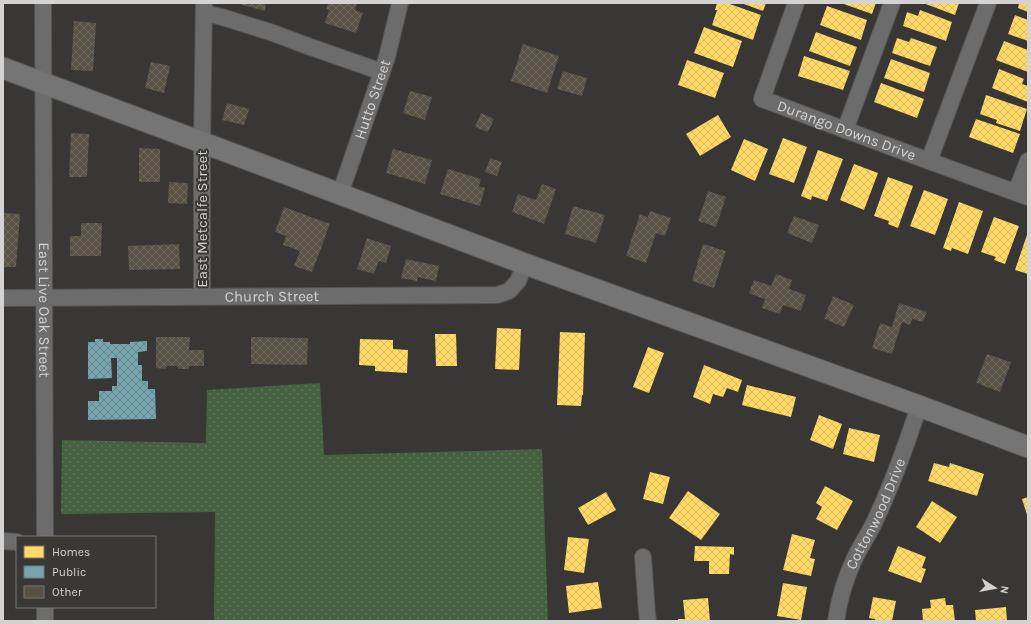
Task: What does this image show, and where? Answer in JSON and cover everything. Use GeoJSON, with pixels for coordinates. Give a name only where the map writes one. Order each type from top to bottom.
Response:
{"type":"FeatureCollection","features":[{"type":"Feature","properties":{"kind":"main road"},"geometry":{"type":"LineString","coordinates":[[3,68],[525,264],[919,406],[1028,447]]}},
{"type":"Feature","properties":{"kind":"street","name":"East Live Oak Street"},"geometry":{"type":"LineString","coordinates":[[43,3],[45,536]]}},
{"type":"Feature","properties":{"kind":"street","name":"Hutto Street"},"geometry":{"type":"LineString","coordinates":[[340,194],[387,57],[400,3]]}},
{"type":"Feature","properties":{"kind":"street","name":"Durango Downs Drive"},"geometry":{"type":"LineString","coordinates":[[796,3],[762,99],[1022,194]]}},
{"type":"Feature","properties":{"kind":"street"},"geometry":{"type":"LineString","coordinates":[[845,130],[892,3]]}},
{"type":"Feature","properties":{"kind":"street"},"geometry":{"type":"LineString","coordinates":[[929,161],[988,3]]}},
{"type":"Feature","properties":{"kind":"street"},"geometry":{"type":"LineString","coordinates":[[204,8],[222,17],[274,33],[312,48],[382,72]]}},
{"type":"Feature","properties":{"kind":"street","name":"East Metcalfe Street"},"geometry":{"type":"LineString","coordinates":[[202,296],[204,8]]}},
{"type":"Feature","properties":{"kind":"street"},"geometry":{"type":"LineString","coordinates":[[1022,194],[1028,160]]}},
{"type":"Feature","properties":{"kind":"street","name":"Church Street"},"geometry":{"type":"LineString","coordinates":[[3,298],[497,294],[509,291],[518,281],[525,264]]}},
{"type":"Feature","properties":{"kind":"street","name":"Cottonwood Drive"},"geometry":{"type":"LineString","coordinates":[[836,621],[840,598],[847,578],[854,560],[874,524],[899,465],[919,406]]}},
{"type":"Feature","properties":{"kind":"street"},"geometry":{"type":"LineString","coordinates":[[3,541],[16,542]]}},
{"type":"Feature","properties":{"kind":"street"},"geometry":{"type":"LineString","coordinates":[[643,556],[648,621]]}},
{"type":"Feature","properties":{"kind":"street"},"geometry":{"type":"LineString","coordinates":[[45,608],[45,621]]}},
{"type":"Feature","properties":{"kind":"green space"},"geometry":{"type":"Polygon","coordinates":[[[320,383],[324,455],[542,449],[548,621],[214,621],[215,512],[61,514],[62,440],[206,443],[207,390],[320,383]]]}},
{"type":"Feature","properties":{"kind":"building: Homes"},"geometry":{"type":"Polygon","coordinates":[[[717,3],[727,3],[761,15],[753,40],[712,25],[717,10],[715,10],[717,3]]]}},
{"type":"Feature","properties":{"kind":"building: Homes"},"geometry":{"type":"Polygon","coordinates":[[[741,3],[766,3],[763,11],[741,3]]]}},
{"type":"Feature","properties":{"kind":"building: Homes"},"geometry":{"type":"Polygon","coordinates":[[[841,3],[876,3],[872,14],[841,3]]]}},
{"type":"Feature","properties":{"kind":"building: Homes"},"geometry":{"type":"Polygon","coordinates":[[[923,3],[959,3],[955,15],[923,3]]]}},
{"type":"Feature","properties":{"kind":"building: Homes"},"geometry":{"type":"Polygon","coordinates":[[[1019,3],[1028,3],[1028,12],[1018,8],[1019,3]]]}},
{"type":"Feature","properties":{"kind":"building: Homes"},"geometry":{"type":"Polygon","coordinates":[[[827,6],[867,20],[861,40],[820,25],[827,6]]]}},
{"type":"Feature","properties":{"kind":"building: Homes"},"geometry":{"type":"Polygon","coordinates":[[[920,10],[952,22],[946,41],[903,26],[907,12],[918,16],[920,10]]]}},
{"type":"Feature","properties":{"kind":"building: Homes"},"geometry":{"type":"Polygon","coordinates":[[[1015,15],[1028,20],[1028,41],[1008,34],[1015,15]]]}},
{"type":"Feature","properties":{"kind":"building: Homes"},"geometry":{"type":"Polygon","coordinates":[[[704,27],[742,41],[733,67],[694,53],[704,27]]]}},
{"type":"Feature","properties":{"kind":"building: Homes"},"geometry":{"type":"Polygon","coordinates":[[[816,32],[857,47],[850,66],[809,51],[816,32]]]}},
{"type":"Feature","properties":{"kind":"building: Homes"},"geometry":{"type":"Polygon","coordinates":[[[897,38],[909,42],[911,38],[937,47],[930,66],[892,53],[897,38]]]}},
{"type":"Feature","properties":{"kind":"building: Homes"},"geometry":{"type":"Polygon","coordinates":[[[1004,41],[1028,50],[1028,72],[996,60],[1004,41]]]}},
{"type":"Feature","properties":{"kind":"building: Homes"},"geometry":{"type":"Polygon","coordinates":[[[804,56],[850,71],[843,90],[798,76],[804,56]]]}},
{"type":"Feature","properties":{"kind":"building: Homes"},"geometry":{"type":"Polygon","coordinates":[[[891,59],[930,73],[924,92],[884,78],[891,59]]]}},
{"type":"Feature","properties":{"kind":"building: Homes"},"geometry":{"type":"Polygon","coordinates":[[[687,60],[724,73],[715,98],[678,85],[687,60]]]}},
{"type":"Feature","properties":{"kind":"building: Homes"},"geometry":{"type":"Polygon","coordinates":[[[999,69],[1024,79],[1022,84],[1028,86],[1028,102],[992,88],[999,69]]]}},
{"type":"Feature","properties":{"kind":"building: Homes"},"geometry":{"type":"Polygon","coordinates":[[[881,83],[924,99],[917,118],[874,102],[881,83]]]}},
{"type":"Feature","properties":{"kind":"building: Homes"},"geometry":{"type":"Polygon","coordinates":[[[986,95],[1027,109],[1020,131],[996,123],[997,120],[980,114],[986,95]]]}},
{"type":"Feature","properties":{"kind":"building: Homes"},"geometry":{"type":"Polygon","coordinates":[[[718,115],[731,137],[700,156],[686,134],[718,115]]]}},
{"type":"Feature","properties":{"kind":"building: Homes"},"geometry":{"type":"Polygon","coordinates":[[[976,119],[1020,134],[1013,153],[969,137],[976,119]]]}},
{"type":"Feature","properties":{"kind":"building: Homes"},"geometry":{"type":"Polygon","coordinates":[[[783,138],[807,147],[794,183],[769,174],[783,138]]]}},
{"type":"Feature","properties":{"kind":"building: Homes"},"geometry":{"type":"Polygon","coordinates":[[[744,139],[768,149],[755,181],[731,170],[744,139]]]}},
{"type":"Feature","properties":{"kind":"building: Homes"},"geometry":{"type":"Polygon","coordinates":[[[818,150],[843,159],[827,201],[812,196],[811,200],[801,196],[818,150]]]}},
{"type":"Feature","properties":{"kind":"building: Homes"},"geometry":{"type":"Polygon","coordinates":[[[854,164],[878,173],[864,210],[840,200],[854,164]]]}},
{"type":"Feature","properties":{"kind":"building: Homes"},"geometry":{"type":"Polygon","coordinates":[[[888,177],[913,186],[898,228],[888,224],[889,221],[874,216],[888,177]]]}},
{"type":"Feature","properties":{"kind":"building: Homes"},"geometry":{"type":"Polygon","coordinates":[[[924,190],[948,199],[935,235],[910,226],[924,190]]]}},
{"type":"Feature","properties":{"kind":"building: Homes"},"geometry":{"type":"Polygon","coordinates":[[[959,202],[983,211],[968,254],[952,248],[951,251],[943,248],[959,202]]]}},
{"type":"Feature","properties":{"kind":"building: Homes"},"geometry":{"type":"Polygon","coordinates":[[[994,217],[1019,226],[1005,264],[994,260],[996,257],[981,252],[994,217]]]}},
{"type":"Feature","properties":{"kind":"building: Homes"},"geometry":{"type":"Polygon","coordinates":[[[1028,232],[1028,274],[1015,270],[1028,232]]]}},
{"type":"Feature","properties":{"kind":"building: Homes"},"geometry":{"type":"Polygon","coordinates":[[[497,328],[521,329],[519,370],[495,369],[497,328]]]}},
{"type":"Feature","properties":{"kind":"building: Homes"},"geometry":{"type":"Polygon","coordinates":[[[560,332],[585,333],[583,395],[581,406],[557,405],[560,332]]]}},
{"type":"Feature","properties":{"kind":"building: Homes"},"geometry":{"type":"Polygon","coordinates":[[[435,334],[456,334],[457,366],[436,366],[435,334]]]}},
{"type":"Feature","properties":{"kind":"building: Homes"},"geometry":{"type":"Polygon","coordinates":[[[360,339],[393,340],[393,349],[408,350],[407,373],[375,371],[375,366],[359,365],[360,339]]]}},
{"type":"Feature","properties":{"kind":"building: Homes"},"geometry":{"type":"Polygon","coordinates":[[[648,347],[664,353],[649,393],[633,387],[648,347]]]}},
{"type":"Feature","properties":{"kind":"building: Homes"},"geometry":{"type":"Polygon","coordinates":[[[704,365],[742,380],[738,392],[727,388],[723,397],[713,394],[710,404],[693,397],[704,365]]]}},
{"type":"Feature","properties":{"kind":"building: Homes"},"geometry":{"type":"Polygon","coordinates":[[[747,385],[796,397],[791,417],[742,405],[747,385]]]}},
{"type":"Feature","properties":{"kind":"building: Homes"},"geometry":{"type":"Polygon","coordinates":[[[819,415],[842,424],[833,449],[810,440],[819,415]]]}},
{"type":"Feature","properties":{"kind":"building: Homes"},"geometry":{"type":"Polygon","coordinates":[[[849,428],[880,435],[874,462],[843,454],[849,428]]]}},
{"type":"Feature","properties":{"kind":"building: Homes"},"geometry":{"type":"Polygon","coordinates":[[[934,463],[949,467],[950,463],[984,474],[977,496],[928,481],[934,463]]]}},
{"type":"Feature","properties":{"kind":"building: Homes"},"geometry":{"type":"Polygon","coordinates":[[[650,472],[670,477],[663,504],[643,499],[650,472]]]}},
{"type":"Feature","properties":{"kind":"building: Homes"},"geometry":{"type":"Polygon","coordinates":[[[825,486],[853,501],[837,530],[816,519],[822,507],[816,503],[825,486]]]}},
{"type":"Feature","properties":{"kind":"building: Homes"},"geometry":{"type":"Polygon","coordinates":[[[688,491],[720,514],[701,540],[669,518],[688,491]]]}},
{"type":"Feature","properties":{"kind":"building: Homes"},"geometry":{"type":"Polygon","coordinates":[[[606,492],[616,510],[588,525],[578,508],[606,492]]]}},
{"type":"Feature","properties":{"kind":"building: Homes"},"geometry":{"type":"Polygon","coordinates":[[[1028,497],[1028,518],[1022,499],[1028,497]]]}},
{"type":"Feature","properties":{"kind":"building: Homes"},"geometry":{"type":"Polygon","coordinates":[[[932,501],[957,517],[940,543],[916,527],[932,501]]]}},
{"type":"Feature","properties":{"kind":"building: Homes"},"geometry":{"type":"Polygon","coordinates":[[[792,534],[815,540],[810,558],[815,559],[811,576],[783,570],[792,534]]]}},
{"type":"Feature","properties":{"kind":"building: Homes"},"geometry":{"type":"Polygon","coordinates":[[[568,537],[589,539],[584,573],[564,570],[568,537]]]}},
{"type":"Feature","properties":{"kind":"building: Homes"},"geometry":{"type":"Polygon","coordinates":[[[695,546],[734,547],[734,555],[730,554],[729,574],[709,574],[709,561],[694,561],[695,546]]]}},
{"type":"Feature","properties":{"kind":"building: Homes"},"geometry":{"type":"Polygon","coordinates":[[[898,546],[926,557],[922,568],[926,569],[921,583],[888,571],[898,546]]]}},
{"type":"Feature","properties":{"kind":"building: Homes"},"geometry":{"type":"Polygon","coordinates":[[[598,582],[602,608],[569,613],[566,586],[598,582]]]}},
{"type":"Feature","properties":{"kind":"building: Homes"},"geometry":{"type":"Polygon","coordinates":[[[783,583],[807,587],[801,620],[777,616],[783,583]]]}},
{"type":"Feature","properties":{"kind":"building: Homes"},"geometry":{"type":"Polygon","coordinates":[[[873,597],[896,601],[892,621],[875,621],[875,619],[869,618],[873,597]]]}},
{"type":"Feature","properties":{"kind":"building: Homes"},"geometry":{"type":"Polygon","coordinates":[[[708,598],[710,621],[678,621],[678,619],[685,619],[683,600],[708,598]]]}},
{"type":"Feature","properties":{"kind":"building: Homes"},"geometry":{"type":"Polygon","coordinates":[[[945,598],[946,605],[953,605],[955,621],[923,621],[922,609],[931,608],[930,600],[945,598]]]}},
{"type":"Feature","properties":{"kind":"building: Homes"},"geometry":{"type":"Polygon","coordinates":[[[1006,607],[1007,621],[976,621],[975,610],[1006,607]]]}},
{"type":"Feature","properties":{"kind":"building: Public"},"geometry":{"type":"Polygon","coordinates":[[[95,339],[103,339],[103,342],[110,342],[110,344],[130,344],[130,342],[147,341],[147,351],[138,352],[138,365],[142,365],[142,381],[148,381],[148,389],[155,389],[156,419],[88,420],[88,401],[99,401],[99,391],[112,391],[112,386],[117,386],[117,358],[111,358],[112,378],[88,379],[88,342],[95,342],[95,339]]]}},
{"type":"Feature","properties":{"kind":"building: Other"},"geometry":{"type":"Polygon","coordinates":[[[235,3],[266,3],[265,11],[235,3]]]}},
{"type":"Feature","properties":{"kind":"building: Other"},"geometry":{"type":"Polygon","coordinates":[[[328,3],[357,3],[355,10],[363,13],[356,33],[325,23],[329,10],[326,9],[328,3]]]}},
{"type":"Feature","properties":{"kind":"building: Other"},"geometry":{"type":"Polygon","coordinates":[[[74,21],[96,23],[93,71],[71,70],[74,21]]]}},
{"type":"Feature","properties":{"kind":"building: Other"},"geometry":{"type":"Polygon","coordinates":[[[523,44],[559,56],[547,93],[511,81],[523,44]]]}},
{"type":"Feature","properties":{"kind":"building: Other"},"geometry":{"type":"Polygon","coordinates":[[[151,62],[170,66],[164,93],[145,88],[151,62]]]}},
{"type":"Feature","properties":{"kind":"building: Other"},"geometry":{"type":"Polygon","coordinates":[[[563,71],[587,78],[582,96],[557,89],[563,71]]]}},
{"type":"Feature","properties":{"kind":"building: Other"},"geometry":{"type":"Polygon","coordinates":[[[410,91],[432,97],[425,120],[403,113],[410,91]]]}},
{"type":"Feature","properties":{"kind":"building: Other"},"geometry":{"type":"Polygon","coordinates":[[[227,103],[249,109],[244,125],[222,120],[227,103]]]}},
{"type":"Feature","properties":{"kind":"building: Other"},"geometry":{"type":"Polygon","coordinates":[[[481,113],[494,119],[488,132],[475,127],[481,113]]]}},
{"type":"Feature","properties":{"kind":"building: Other"},"geometry":{"type":"Polygon","coordinates":[[[71,133],[89,134],[87,177],[69,177],[71,133]]]}},
{"type":"Feature","properties":{"kind":"building: Other"},"geometry":{"type":"Polygon","coordinates":[[[139,148],[160,149],[160,182],[139,182],[139,148]]]}},
{"type":"Feature","properties":{"kind":"building: Other"},"geometry":{"type":"Polygon","coordinates":[[[393,149],[432,160],[425,184],[386,173],[393,149]]]}},
{"type":"Feature","properties":{"kind":"building: Other"},"geometry":{"type":"Polygon","coordinates":[[[490,158],[502,162],[497,176],[485,172],[490,158]]]}},
{"type":"Feature","properties":{"kind":"building: Other"},"geometry":{"type":"Polygon","coordinates":[[[448,169],[481,179],[479,186],[485,188],[480,206],[440,194],[448,169]]]}},
{"type":"Feature","properties":{"kind":"building: Other"},"geometry":{"type":"Polygon","coordinates":[[[169,182],[188,183],[187,204],[168,203],[169,182]]]}},
{"type":"Feature","properties":{"kind":"building: Other"},"geometry":{"type":"Polygon","coordinates":[[[542,184],[556,189],[544,224],[512,212],[518,194],[536,200],[542,184]]]}},
{"type":"Feature","properties":{"kind":"building: Other"},"geometry":{"type":"Polygon","coordinates":[[[708,191],[726,197],[716,227],[698,221],[708,191]]]}},
{"type":"Feature","properties":{"kind":"building: Other"},"geometry":{"type":"Polygon","coordinates":[[[573,206],[605,215],[596,243],[565,234],[573,206]]]}},
{"type":"Feature","properties":{"kind":"building: Other"},"geometry":{"type":"Polygon","coordinates":[[[284,207],[330,224],[312,272],[294,266],[300,251],[283,245],[286,236],[275,232],[284,207]]]}},
{"type":"Feature","properties":{"kind":"building: Other"},"geometry":{"type":"Polygon","coordinates":[[[650,211],[671,218],[665,236],[656,233],[646,263],[626,256],[640,214],[648,217],[650,211]]]}},
{"type":"Feature","properties":{"kind":"building: Other"},"geometry":{"type":"Polygon","coordinates":[[[3,213],[20,214],[16,267],[3,267],[3,213]]]}},
{"type":"Feature","properties":{"kind":"building: Other"},"geometry":{"type":"Polygon","coordinates":[[[794,216],[819,225],[812,243],[787,233],[794,216]]]}},
{"type":"Feature","properties":{"kind":"building: Other"},"geometry":{"type":"Polygon","coordinates":[[[81,223],[102,223],[101,256],[70,256],[70,236],[81,236],[81,223]]]}},
{"type":"Feature","properties":{"kind":"building: Other"},"geometry":{"type":"Polygon","coordinates":[[[367,238],[391,246],[386,263],[379,261],[374,274],[357,269],[367,238]]]}},
{"type":"Feature","properties":{"kind":"building: Other"},"geometry":{"type":"Polygon","coordinates":[[[179,244],[180,269],[129,270],[128,246],[179,244]]]}},
{"type":"Feature","properties":{"kind":"building: Other"},"geometry":{"type":"Polygon","coordinates":[[[703,244],[726,251],[714,288],[692,281],[703,244]]]}},
{"type":"Feature","properties":{"kind":"building: Other"},"geometry":{"type":"Polygon","coordinates":[[[406,259],[439,266],[436,281],[418,277],[417,281],[401,278],[406,259]]]}},
{"type":"Feature","properties":{"kind":"building: Other"},"geometry":{"type":"Polygon","coordinates":[[[776,274],[792,280],[789,289],[806,295],[801,311],[783,305],[780,314],[762,308],[765,299],[749,293],[754,280],[771,286],[776,274]]]}},
{"type":"Feature","properties":{"kind":"building: Other"},"geometry":{"type":"Polygon","coordinates":[[[833,296],[854,305],[844,327],[824,319],[833,296]]]}},
{"type":"Feature","properties":{"kind":"building: Other"},"geometry":{"type":"Polygon","coordinates":[[[899,303],[927,312],[923,322],[912,319],[910,325],[902,322],[892,354],[872,348],[880,323],[892,327],[899,303]]]}},
{"type":"Feature","properties":{"kind":"building: Other"},"geometry":{"type":"Polygon","coordinates":[[[156,337],[190,337],[189,350],[204,350],[204,366],[189,366],[189,369],[178,369],[178,366],[166,366],[166,369],[156,368],[156,337]]]}},
{"type":"Feature","properties":{"kind":"building: Other"},"geometry":{"type":"Polygon","coordinates":[[[251,337],[308,338],[307,365],[251,364],[251,337]]]}},
{"type":"Feature","properties":{"kind":"building: Other"},"geometry":{"type":"Polygon","coordinates":[[[987,354],[1011,362],[1000,392],[976,383],[987,354]]]}}]}
